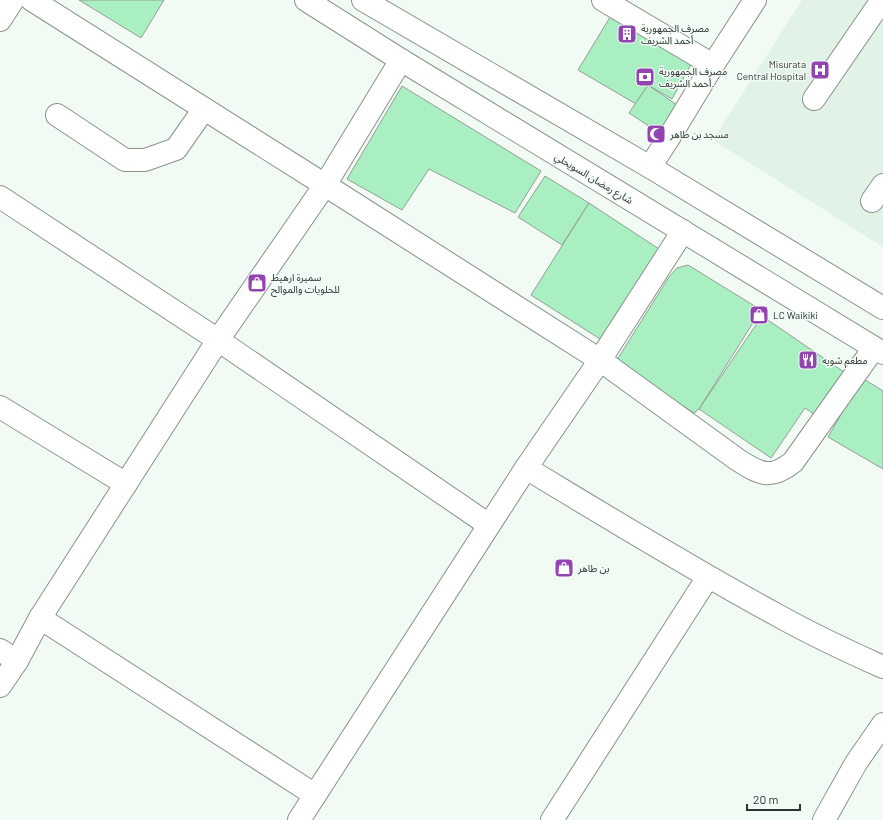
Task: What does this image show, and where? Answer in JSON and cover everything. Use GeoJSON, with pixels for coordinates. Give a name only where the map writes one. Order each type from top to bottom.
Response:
{"type":"FeatureCollection","features":[{"type":"Feature","properties":{"kind":"street"},"geometry":{"type":"LineString","coordinates":[[0,20],[13,0]]}},
{"type":"Feature","properties":{"kind":"street"},"geometry":{"type":"LineString","coordinates":[[32,0],[600,360],[738,460],[760,472],[770,474],[785,468],[793,462],[879,351]]}},
{"type":"Feature","properties":{"kind":"street","name":"شارع رمضان السويحلي"},"geometry":{"type":"LineString","coordinates":[[306,0],[401,60],[879,351]]}},
{"type":"Feature","properties":{"kind":"street"},"geometry":{"type":"LineString","coordinates":[[363,0],[650,167],[883,308]]}},
{"type":"Feature","properties":{"kind":"street"},"geometry":{"type":"LineString","coordinates":[[603,0],[713,65]]}},
{"type":"Feature","properties":{"kind":"street"},"geometry":{"type":"LineString","coordinates":[[650,167],[755,0]]}},
{"type":"Feature","properties":{"kind":"street"},"geometry":{"type":"LineString","coordinates":[[814,99],[882,0]]}},
{"type":"Feature","properties":{"kind":"street"},"geometry":{"type":"LineString","coordinates":[[0,686],[8,655],[40,618],[218,340],[325,185],[401,60]]}},
{"type":"Feature","properties":{"kind":"street"},"geometry":{"type":"LineString","coordinates":[[57,115],[126,160],[145,160],[176,150],[204,109]]}},
{"type":"Feature","properties":{"kind":"street"},"geometry":{"type":"LineString","coordinates":[[0,197],[218,340],[489,525]]}},
{"type":"Feature","properties":{"kind":"street"},"geometry":{"type":"LineString","coordinates":[[299,820],[526,468],[600,360],[683,231]]}},
{"type":"Feature","properties":{"kind":"street"},"geometry":{"type":"LineString","coordinates":[[0,407],[126,484]]}},
{"type":"Feature","properties":{"kind":"street"},"geometry":{"type":"LineString","coordinates":[[526,468],[708,577],[777,616],[883,667]]}},
{"type":"Feature","properties":{"kind":"street"},"geometry":{"type":"LineString","coordinates":[[552,820],[708,577]]}},
{"type":"Feature","properties":{"kind":"street"},"geometry":{"type":"LineString","coordinates":[[40,618],[315,795]]}},
{"type":"Feature","properties":{"kind":"street"},"geometry":{"type":"LineString","coordinates":[[824,820],[856,763],[883,724]]}},
{"type":"Feature","properties":{"kind":"shaded area","name":"Misurata Central Hospital"},"geometry":{"type":"Polygon","coordinates":[[[802,0],[883,0],[883,247],[713,140],[802,0]]]}},
{"type":"Feature","properties":{"kind":"building"},"geometry":{"type":"Polygon","coordinates":[[[79,0],[164,0],[141,38],[79,0]]]}},
{"type":"Feature","properties":{"kind":"building","name":"مصرف الجمهورية أحمد الشريف"},"geometry":{"type":"Polygon","coordinates":[[[615,9],[694,59],[672,99],[648,85],[636,104],[578,70],[615,9]]]}},
{"type":"Feature","properties":{"kind":"building"},"geometry":{"type":"Polygon","coordinates":[[[648,85],[677,105],[661,134],[629,113],[648,85]]]}},
{"type":"Feature","properties":{"kind":"building"},"geometry":{"type":"Polygon","coordinates":[[[402,86],[541,171],[515,213],[429,169],[402,210],[347,179],[402,86]]]}},
{"type":"Feature","properties":{"kind":"building"},"geometry":{"type":"Polygon","coordinates":[[[545,176],[589,203],[562,245],[518,217],[545,176]]]}},
{"type":"Feature","properties":{"kind":"building"},"geometry":{"type":"Polygon","coordinates":[[[589,203],[659,249],[600,339],[531,295],[589,203]]]}},
{"type":"Feature","properties":{"kind":"building"},"geometry":{"type":"Polygon","coordinates":[[[688,265],[761,310],[699,409],[694,413],[615,363],[669,277],[677,268],[688,265]]]}},
{"type":"Feature","properties":{"kind":"building"},"geometry":{"type":"Polygon","coordinates":[[[762,316],[847,374],[818,417],[805,408],[771,458],[699,409],[762,316]]]}},
{"type":"Feature","properties":{"kind":"building"},"geometry":{"type":"Polygon","coordinates":[[[862,378],[883,391],[883,469],[828,437],[862,378]]]}},
{"type":"Feature","properties":{"kind":"place","name":"مصرف الجمهورية أحمد الشريف"},"geometry":{"type":"Point","coordinates":[627,34]}},
{"type":"Feature","properties":{"kind":"place","name":"Misurata Central Hospital"},"geometry":{"type":"Point","coordinates":[820,70]}},
{"type":"Feature","properties":{"kind":"place","name":"مصرف الجمهورية أحمد الشريف."},"geometry":{"type":"Point","coordinates":[645,77]}},
{"type":"Feature","properties":{"kind":"place","name":"مسجد بن طاهر"},"geometry":{"type":"Point","coordinates":[656,134]}},
{"type":"Feature","properties":{"kind":"place","name":"سميرة ارهيط للحلويات والموالح"},"geometry":{"type":"Point","coordinates":[257,283]}},
{"type":"Feature","properties":{"kind":"place","name":"LC Waikiki"},"geometry":{"type":"Point","coordinates":[759,315]}},
{"type":"Feature","properties":{"kind":"place","name":"مطعم شويه"},"geometry":{"type":"Point","coordinates":[808,360]}},
{"type":"Feature","properties":{"kind":"place","name":"بن طاهر"},"geometry":{"type":"Point","coordinates":[564,568]}}]}
